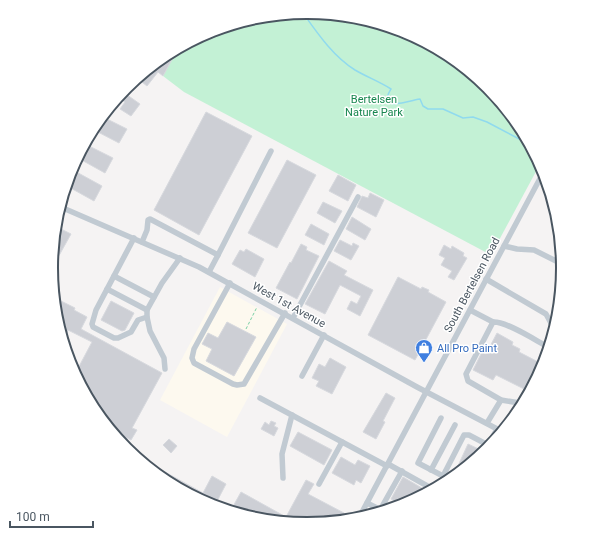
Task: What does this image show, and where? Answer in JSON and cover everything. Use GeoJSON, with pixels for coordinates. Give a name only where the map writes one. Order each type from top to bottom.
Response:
{"type":"FeatureCollection","features":[{"type":"Feature","properties":{"kind":"street"},"geometry":{"type":"LineString","coordinates":[[209,272],[271,151]]}},
{"type":"Feature","properties":{"kind":"street","name":"South Bertelsen Road"},"geometry":{"type":"LineString","coordinates":[[362,511],[540,179]]}},
{"type":"Feature","properties":{"kind":"street"},"geometry":{"type":"LineString","coordinates":[[292,318],[358,196]]}},
{"type":"Feature","properties":{"kind":"street","name":"West 1st Avenue"},"geometry":{"type":"LineString","coordinates":[[65,209],[209,272],[498,429]]}},
{"type":"Feature","properties":{"kind":"street"},"geometry":{"type":"LineString","coordinates":[[142,242],[147,230],[148,220],[150,219],[218,255]]}},
{"type":"Feature","properties":{"kind":"street"},"geometry":{"type":"LineString","coordinates":[[134,238],[96,310],[92,324],[93,327],[114,338],[118,338],[131,332],[138,320],[147,317]]}},
{"type":"Feature","properties":{"kind":"street"},"geometry":{"type":"LineString","coordinates":[[504,246],[517,249],[534,250],[556,261]]}},
{"type":"Feature","properties":{"kind":"street"},"geometry":{"type":"LineString","coordinates":[[165,369],[164,358],[150,331],[147,310],[162,283],[180,258]]}},
{"type":"Feature","properties":{"kind":"street"},"geometry":{"type":"LineString","coordinates":[[114,276],[154,297]]}},
{"type":"Feature","properties":{"kind":"street"},"geometry":{"type":"LineString","coordinates":[[486,279],[546,314],[551,322]]}},
{"type":"Feature","properties":{"kind":"street"},"geometry":{"type":"LineString","coordinates":[[230,283],[194,349],[192,358],[194,363],[233,384],[244,384],[285,313]]}},
{"type":"Feature","properties":{"kind":"street"},"geometry":{"type":"LineString","coordinates":[[107,289],[147,310]]}},
{"type":"Feature","properties":{"kind":"street"},"geometry":{"type":"LineString","coordinates":[[470,310],[492,322],[507,325],[544,344]]}},
{"type":"Feature","properties":{"kind":"street"},"geometry":{"type":"LineString","coordinates":[[492,322],[466,374],[468,381],[501,400],[517,403]]}},
{"type":"Feature","properties":{"kind":"street"},"geometry":{"type":"LineString","coordinates":[[302,376],[324,335]]}},
{"type":"Feature","properties":{"kind":"street"},"geometry":{"type":"LineString","coordinates":[[260,398],[429,486]]}},
{"type":"Feature","properties":{"kind":"street"},"geometry":{"type":"LineString","coordinates":[[488,423],[501,400]]}},
{"type":"Feature","properties":{"kind":"street"},"geometry":{"type":"LineString","coordinates":[[283,478],[282,454],[292,415]]}},
{"type":"Feature","properties":{"kind":"street"},"geometry":{"type":"LineString","coordinates":[[441,418],[418,463],[443,476],[464,435],[469,435],[485,443]]}},
{"type":"Feature","properties":{"kind":"street"},"geometry":{"type":"LineString","coordinates":[[431,470],[455,425]]}},
{"type":"Feature","properties":{"kind":"street"},"geometry":{"type":"LineString","coordinates":[[319,484],[342,442]]}},
{"type":"Feature","properties":{"kind":"street"},"geometry":{"type":"LineString","coordinates":[[382,506],[402,471]]}},
{"type":"Feature","properties":{"kind":"street"},"geometry":{"type":"LineString","coordinates":[[367,503],[376,508]]}},
{"type":"Feature","properties":{"kind":"path"},"geometry":{"type":"LineString","coordinates":[[246,329],[257,307]]}},
{"type":"Feature","properties":{"kind":"shaded area"},"geometry":{"type":"Polygon","coordinates":[[[220,287],[287,324],[227,437],[160,400],[220,287]]]}},
{"type":"Feature","properties":{"kind":"green space","name":"Bertelsen Nature Park"},"geometry":{"type":"Polygon","coordinates":[[[307,19],[340,21],[372,28],[402,38],[432,52],[472,81],[495,104],[505,117],[523,144],[537,170],[491,255],[184,92],[163,76],[173,58],[182,52],[227,32],[258,24],[274,21],[307,19]]]}},
{"type":"Feature","properties":{"kind":"building"},"geometry":{"type":"Polygon","coordinates":[[[173,58],[163,76],[158,72],[147,86],[141,82],[173,58]]]}},
{"type":"Feature","properties":{"kind":"building"},"geometry":{"type":"Polygon","coordinates":[[[128,95],[140,104],[131,116],[120,109],[125,102],[123,100],[128,95]]]}},
{"type":"Feature","properties":{"kind":"building"},"geometry":{"type":"Polygon","coordinates":[[[206,112],[252,136],[199,235],[154,210],[206,112]]]}},
{"type":"Feature","properties":{"kind":"building"},"geometry":{"type":"Polygon","coordinates":[[[107,119],[127,129],[119,143],[99,132],[107,119]]]}},
{"type":"Feature","properties":{"kind":"building"},"geometry":{"type":"Polygon","coordinates":[[[90,146],[113,158],[105,173],[82,160],[90,146]]]}},
{"type":"Feature","properties":{"kind":"building"},"geometry":{"type":"Polygon","coordinates":[[[287,160],[316,175],[277,248],[248,233],[287,160]]]}},
{"type":"Feature","properties":{"kind":"building"},"geometry":{"type":"Polygon","coordinates":[[[76,172],[102,186],[94,201],[71,188],[76,172]]]}},
{"type":"Feature","properties":{"kind":"building"},"geometry":{"type":"Polygon","coordinates":[[[338,175],[356,185],[348,201],[329,191],[338,175]]]}},
{"type":"Feature","properties":{"kind":"building"},"geometry":{"type":"Polygon","coordinates":[[[370,193],[384,200],[376,217],[357,207],[362,196],[368,198],[370,193]]]}},
{"type":"Feature","properties":{"kind":"building"},"geometry":{"type":"Polygon","coordinates":[[[323,202],[342,211],[335,223],[317,213],[323,202]]]}},
{"type":"Feature","properties":{"kind":"building"},"geometry":{"type":"Polygon","coordinates":[[[352,217],[371,229],[365,240],[346,229],[352,217]]]}},
{"type":"Feature","properties":{"kind":"building"},"geometry":{"type":"Polygon","coordinates":[[[311,224],[329,234],[324,245],[305,235],[311,224]]]}},
{"type":"Feature","properties":{"kind":"building"},"geometry":{"type":"Polygon","coordinates":[[[61,229],[71,234],[58,257],[61,229]]]}},
{"type":"Feature","properties":{"kind":"building"},"geometry":{"type":"Polygon","coordinates":[[[340,240],[352,246],[353,243],[359,246],[351,260],[334,251],[340,240]]]}},
{"type":"Feature","properties":{"kind":"building"},"geometry":{"type":"Polygon","coordinates":[[[301,244],[307,247],[306,250],[319,256],[297,299],[276,288],[301,244]]]}},
{"type":"Feature","properties":{"kind":"building"},"geometry":{"type":"Polygon","coordinates":[[[444,245],[451,249],[452,246],[464,253],[463,256],[467,258],[454,280],[448,277],[452,271],[441,265],[445,258],[439,255],[444,245]]]}},
{"type":"Feature","properties":{"kind":"building"},"geometry":{"type":"Polygon","coordinates":[[[246,249],[264,259],[255,277],[232,264],[240,250],[244,252],[246,249]]]}},
{"type":"Feature","properties":{"kind":"building"},"geometry":{"type":"Polygon","coordinates":[[[329,261],[347,271],[344,275],[373,290],[360,316],[347,309],[351,301],[357,304],[361,296],[340,285],[325,314],[305,304],[329,261]]]}},
{"type":"Feature","properties":{"kind":"building"},"geometry":{"type":"Polygon","coordinates":[[[398,277],[421,289],[422,287],[429,290],[428,292],[446,302],[415,360],[368,335],[398,277]]]}},
{"type":"Feature","properties":{"kind":"building"},"geometry":{"type":"Polygon","coordinates":[[[60,300],[75,308],[74,310],[87,317],[81,329],[162,373],[132,428],[137,430],[131,440],[120,434],[109,420],[91,393],[78,368],[92,342],[68,330],[67,333],[62,317],[60,300]]]}},
{"type":"Feature","properties":{"kind":"building"},"geometry":{"type":"Polygon","coordinates":[[[111,301],[134,313],[125,330],[122,331],[101,320],[111,301]]]}},
{"type":"Feature","properties":{"kind":"building"},"geometry":{"type":"Polygon","coordinates":[[[227,322],[256,337],[234,376],[206,361],[212,349],[202,344],[208,333],[218,338],[227,322]]]}},
{"type":"Feature","properties":{"kind":"building"},"geometry":{"type":"Polygon","coordinates":[[[497,333],[513,342],[512,345],[520,349],[519,352],[539,362],[525,390],[496,375],[493,380],[473,370],[482,352],[486,354],[497,333]]]}},
{"type":"Feature","properties":{"kind":"building"},"geometry":{"type":"Polygon","coordinates":[[[330,358],[346,367],[332,394],[316,386],[319,381],[312,378],[319,364],[325,367],[330,358]]]}},
{"type":"Feature","properties":{"kind":"building"},"geometry":{"type":"Polygon","coordinates":[[[386,393],[395,398],[383,421],[385,422],[376,439],[363,432],[386,393]]]}},
{"type":"Feature","properties":{"kind":"building"},"geometry":{"type":"Polygon","coordinates":[[[271,421],[276,423],[274,426],[278,428],[274,436],[261,429],[265,422],[269,425],[271,421]]]}},
{"type":"Feature","properties":{"kind":"building"},"geometry":{"type":"Polygon","coordinates":[[[298,432],[332,450],[324,465],[290,446],[298,432]]]}},
{"type":"Feature","properties":{"kind":"building"},"geometry":{"type":"Polygon","coordinates":[[[169,439],[177,446],[171,453],[163,445],[169,439]]]}},
{"type":"Feature","properties":{"kind":"building"},"geometry":{"type":"Polygon","coordinates":[[[468,444],[479,449],[472,456],[457,467],[468,444]]]}},
{"type":"Feature","properties":{"kind":"building"},"geometry":{"type":"Polygon","coordinates":[[[341,457],[355,465],[358,460],[370,466],[361,483],[356,480],[354,485],[332,473],[341,457]]]}},
{"type":"Feature","properties":{"kind":"building"},"geometry":{"type":"Polygon","coordinates":[[[165,472],[203,493],[212,476],[226,484],[217,501],[182,485],[165,473],[165,472]]]}},
{"type":"Feature","properties":{"kind":"building"},"geometry":{"type":"Polygon","coordinates":[[[403,477],[424,489],[396,501],[391,499],[403,477]]]}},
{"type":"Feature","properties":{"kind":"building"},"geometry":{"type":"Polygon","coordinates":[[[306,480],[314,484],[308,494],[344,513],[343,515],[340,516],[307,518],[286,517],[306,480]]]}},
{"type":"Feature","properties":{"kind":"building"},"geometry":{"type":"Polygon","coordinates":[[[241,492],[285,517],[258,513],[233,507],[241,492]]]}},
{"type":"Feature","properties":{"kind":"waterway"},"geometry":{"type":"LineString","coordinates":[[307,19],[326,44],[347,64],[355,70],[391,89],[388,96],[389,103],[401,103],[420,99],[423,106],[428,109],[443,109],[463,118],[473,117],[487,122],[520,139]]}},
{"type":"Feature","properties":{"kind":"place","name":"All Pro Paint"},"geometry":{"type":"Point","coordinates":[424,363]}}]}
